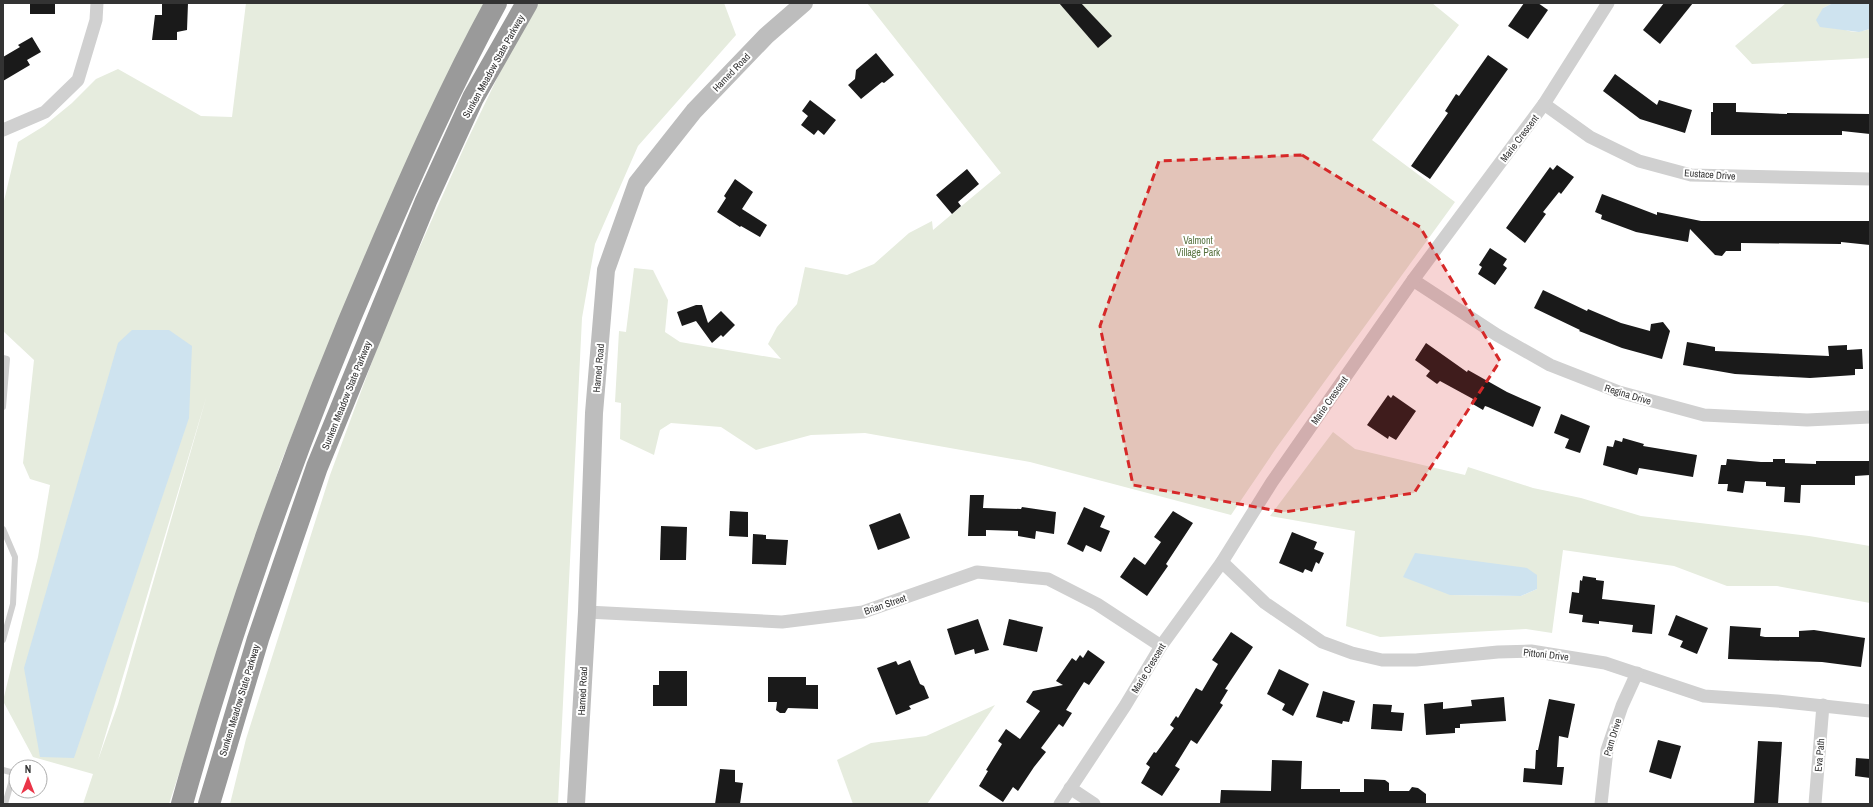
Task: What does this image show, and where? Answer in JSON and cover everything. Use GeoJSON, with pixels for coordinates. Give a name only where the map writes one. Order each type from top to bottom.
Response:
{"type":"FeatureCollection","features":[{"type":"Feature","properties":{"kind":"highway"},"geometry":{"type":"LineString","coordinates":[[182,804],[201,736],[269,527],[333,357],[420,154],[496,3]]}},
{"type":"Feature","properties":{"kind":"highway","name":"Sunken Meadow State Parkway"},"geometry":{"type":"LineString","coordinates":[[209,804],[258,639],[317,467],[429,194],[473,98],[527,3]]}},
{"type":"Feature","properties":{"kind":"main road","name":"Harned Road"},"geometry":{"type":"LineString","coordinates":[[576,804],[587,612],[594,413],[606,270],[637,183],[694,111],[766,36],[804,3]]}},
{"type":"Feature","properties":{"kind":"street"},"geometry":{"type":"LineString","coordinates":[[3,130],[45,112],[78,80],[96,20],[97,3]]}},
{"type":"Feature","properties":{"kind":"street","name":"Marie Crescent"},"geometry":{"type":"LineString","coordinates":[[1060,804],[1125,706],[1161,646],[1222,562],[1272,482],[1413,280],[1544,104],[1606,3]]}},
{"type":"Feature","properties":{"kind":"street","name":"Eustace Drive"},"geometry":{"type":"LineString","coordinates":[[1544,104],[1590,137],[1639,161],[1690,175],[1870,179]]}},
{"type":"Feature","properties":{"kind":"street","name":"Regina Drive"},"geometry":{"type":"LineString","coordinates":[[1413,280],[1497,335],[1550,365],[1619,392],[1704,415],[1807,420],[1870,417]]}},
{"type":"Feature","properties":{"kind":"street","name":"Pittoni Drive"},"geometry":{"type":"LineString","coordinates":[[1222,562],[1265,603],[1322,642],[1382,660],[1416,660],[1498,652],[1530,651],[1605,663],[1704,696],[1823,705],[1870,712]]}},
{"type":"Feature","properties":{"kind":"street","name":"Brian Street"},"geometry":{"type":"LineString","coordinates":[[587,612],[782,622],[863,612],[977,572],[1048,579],[1097,604],[1161,646]]}},
{"type":"Feature","properties":{"kind":"street","name":"Pam Drive"},"geometry":{"type":"LineString","coordinates":[[1601,804],[1607,750],[1622,706],[1637,673]]}},
{"type":"Feature","properties":{"kind":"street","name":"Eva Path"},"geometry":{"type":"LineString","coordinates":[[1815,804],[1823,705]]}},
{"type":"Feature","properties":{"kind":"street"},"geometry":{"type":"LineString","coordinates":[[1070,788],[1094,804]]}},
{"type":"Feature","properties":{"kind":"lane"},"geometry":{"type":"LineString","coordinates":[[3,358],[7,359],[3,406]]}},
{"type":"Feature","properties":{"kind":"lane"},"geometry":{"type":"LineString","coordinates":[[3,529],[15,557],[13,604],[3,640]]}},
{"type":"Feature","properties":{"kind":"lane"},"geometry":{"type":"LineString","coordinates":[[3,770],[14,773],[5,804]]}},
{"type":"Feature","properties":{"kind":"highlighted area"},"geometry":{"type":"Polygon","coordinates":[[[1302,155],[1420,227],[1500,361],[1414,493],[1284,512],[1133,485],[1100,326],[1159,161],[1302,155]]]}},
{"type":"Feature","properties":{"kind":"green space"},"geometry":{"type":"Polygon","coordinates":[[[246,3],[490,3],[361,267],[281,462],[169,804],[83,804],[93,774],[48,761],[48,759],[33,757],[3,701],[38,557],[50,485],[30,479],[23,463],[34,360],[3,331],[3,205],[18,142],[44,126],[72,103],[96,79],[118,69],[201,116],[232,117],[246,3]],[[207,395],[98,760],[118,704],[207,395]]]}},
{"type":"Feature","properties":{"kind":"green space"},"geometry":{"type":"Polygon","coordinates":[[[538,3],[724,3],[736,35],[638,146],[595,244],[582,318],[558,804],[230,804],[246,739],[330,475],[389,316],[466,143],[502,68],[538,3]]]}},
{"type":"Feature","properties":{"kind":"green space","name":"Valmont Village Park"},"geometry":{"type":"Polygon","coordinates":[[[867,3],[1432,3],[1459,25],[1372,140],[1455,202],[1277,447],[1231,515],[1030,462],[865,433],[811,435],[756,450],[721,427],[671,423],[660,430],[654,455],[620,439],[621,403],[615,402],[619,331],[626,332],[634,268],[653,270],[668,300],[665,332],[680,342],[781,359],[768,344],[777,327],[797,304],[805,267],[847,275],[874,264],[909,233],[932,221],[933,230],[1001,173],[867,3]]]}},
{"type":"Feature","properties":{"kind":"green space"},"geometry":{"type":"Polygon","coordinates":[[[1786,3],[1833,3],[1823,8],[1838,25],[1848,31],[1854,32],[1870,29],[1870,58],[1752,64],[1735,46],[1786,3]]]}},
{"type":"Feature","properties":{"kind":"green space"},"geometry":{"type":"Polygon","coordinates":[[[1333,432],[1355,449],[1465,475],[1468,467],[1533,488],[1581,498],[1641,516],[1809,536],[1870,546],[1870,603],[1777,586],[1727,586],[1674,566],[1563,550],[1552,633],[1526,629],[1380,637],[1346,626],[1355,531],[1270,516],[1333,432]],[[1537,589],[1450,595],[1521,596],[1537,589]]]}},
{"type":"Feature","properties":{"kind":"green space"},"geometry":{"type":"Polygon","coordinates":[[[995,705],[927,804],[853,804],[837,760],[871,743],[926,736],[995,705]]]}},
{"type":"Feature","properties":{"kind":"water"},"geometry":{"type":"Polygon","coordinates":[[[1833,3],[1870,3],[1870,29],[1859,32],[1820,27],[1816,20],[1823,8],[1833,3]]]}},
{"type":"Feature","properties":{"kind":"water"},"geometry":{"type":"Polygon","coordinates":[[[132,330],[169,330],[192,346],[189,418],[74,758],[40,757],[24,668],[118,343],[132,330]]]}},
{"type":"Feature","properties":{"kind":"water"},"geometry":{"type":"Polygon","coordinates":[[[1415,553],[1527,568],[1537,575],[1537,589],[1521,596],[1450,595],[1403,577],[1415,553]]]}},
{"type":"Feature","properties":{"kind":"building"},"geometry":{"type":"Polygon","coordinates":[[[30,3],[55,3],[55,14],[30,14],[30,3]]]}},
{"type":"Feature","properties":{"kind":"building"},"geometry":{"type":"Polygon","coordinates":[[[162,3],[188,3],[187,30],[177,32],[177,40],[152,40],[155,15],[162,15],[162,3]]]}},
{"type":"Feature","properties":{"kind":"building"},"geometry":{"type":"Polygon","coordinates":[[[1059,3],[1081,3],[1112,36],[1098,48],[1059,3]]]}},
{"type":"Feature","properties":{"kind":"building"},"geometry":{"type":"Polygon","coordinates":[[[1524,3],[1538,3],[1548,10],[1528,39],[1508,26],[1524,3]]]}},
{"type":"Feature","properties":{"kind":"building"},"geometry":{"type":"Polygon","coordinates":[[[1664,3],[1693,3],[1660,44],[1643,30],[1664,3]]]}},
{"type":"Feature","properties":{"kind":"building"},"geometry":{"type":"Polygon","coordinates":[[[32,37],[41,52],[27,60],[30,65],[3,81],[3,57],[20,47],[18,45],[32,37]]]}},
{"type":"Feature","properties":{"kind":"building"},"geometry":{"type":"Polygon","coordinates":[[[876,53],[894,75],[884,83],[882,82],[861,99],[848,85],[855,79],[856,70],[876,53]]]}},
{"type":"Feature","properties":{"kind":"building"},"geometry":{"type":"Polygon","coordinates":[[[1488,55],[1508,69],[1430,179],[1411,166],[1448,113],[1445,111],[1456,94],[1459,96],[1488,55]]]}},
{"type":"Feature","properties":{"kind":"building"},"geometry":{"type":"Polygon","coordinates":[[[1615,74],[1657,105],[1659,100],[1692,110],[1685,133],[1640,119],[1603,91],[1615,74]]]}},
{"type":"Feature","properties":{"kind":"building"},"geometry":{"type":"Polygon","coordinates":[[[810,100],[836,120],[824,135],[818,130],[814,135],[801,125],[808,116],[802,111],[810,100]]]}},
{"type":"Feature","properties":{"kind":"building"},"geometry":{"type":"Polygon","coordinates":[[[1713,103],[1736,103],[1736,112],[1787,114],[1870,114],[1870,134],[1842,131],[1842,135],[1711,135],[1711,112],[1713,112],[1713,103]]]}},
{"type":"Feature","properties":{"kind":"building"},"geometry":{"type":"Polygon","coordinates":[[[1557,165],[1574,177],[1561,194],[1559,192],[1543,212],[1546,214],[1525,243],[1506,228],[1550,167],[1553,170],[1557,165]]]}},
{"type":"Feature","properties":{"kind":"building"},"geometry":{"type":"Polygon","coordinates":[[[967,169],[979,184],[958,202],[961,206],[952,214],[936,195],[967,169]]]}},
{"type":"Feature","properties":{"kind":"building"},"geometry":{"type":"Polygon","coordinates":[[[735,179],[753,192],[742,209],[767,225],[760,237],[741,226],[740,227],[717,212],[726,198],[724,196],[735,179]]]}},
{"type":"Feature","properties":{"kind":"building"},"geometry":{"type":"Polygon","coordinates":[[[1602,194],[1657,215],[1657,212],[1701,221],[1870,221],[1870,245],[1841,242],[1841,244],[1741,243],[1741,251],[1726,251],[1722,256],[1715,255],[1690,229],[1688,242],[1636,232],[1601,219],[1602,215],[1595,212],[1602,194]]]}},
{"type":"Feature","properties":{"kind":"building"},"geometry":{"type":"Polygon","coordinates":[[[1490,248],[1507,259],[1503,265],[1507,268],[1495,285],[1478,274],[1482,267],[1479,265],[1490,248]]]}},
{"type":"Feature","properties":{"kind":"building"},"geometry":{"type":"Polygon","coordinates":[[[1543,290],[1587,311],[1588,309],[1621,323],[1650,331],[1651,324],[1663,322],[1670,331],[1662,359],[1622,348],[1579,331],[1580,330],[1534,308],[1543,290]]]}},
{"type":"Feature","properties":{"kind":"building"},"geometry":{"type":"Polygon","coordinates":[[[696,305],[702,305],[708,323],[721,311],[735,325],[723,337],[721,335],[712,343],[696,321],[682,326],[677,312],[696,305]]]}},
{"type":"Feature","properties":{"kind":"building"},"geometry":{"type":"Polygon","coordinates":[[[1687,342],[1715,347],[1715,351],[1829,356],[1828,346],[1847,345],[1847,350],[1862,349],[1863,369],[1855,369],[1855,375],[1810,378],[1735,374],[1683,365],[1687,342]]]}},
{"type":"Feature","properties":{"kind":"building"},"geometry":{"type":"Polygon","coordinates":[[[1426,343],[1467,372],[1468,370],[1507,392],[1541,407],[1533,427],[1488,407],[1485,406],[1483,410],[1471,403],[1473,399],[1440,381],[1437,384],[1426,376],[1430,371],[1415,360],[1426,343]]]}},
{"type":"Feature","properties":{"kind":"building"},"geometry":{"type":"Polygon","coordinates":[[[1388,395],[1391,398],[1393,395],[1416,411],[1396,440],[1389,436],[1388,439],[1367,425],[1388,395]]]}},
{"type":"Feature","properties":{"kind":"building"},"geometry":{"type":"Polygon","coordinates":[[[1561,414],[1590,426],[1580,453],[1565,448],[1569,439],[1554,433],[1561,414]]]}},
{"type":"Feature","properties":{"kind":"building"},"geometry":{"type":"Polygon","coordinates":[[[1623,438],[1644,444],[1643,446],[1697,455],[1693,477],[1639,468],[1637,475],[1603,465],[1607,446],[1613,447],[1615,440],[1622,442],[1623,438]]]}},
{"type":"Feature","properties":{"kind":"building"},"geometry":{"type":"Polygon","coordinates":[[[1727,459],[1773,462],[1773,459],[1785,459],[1785,463],[1816,464],[1816,461],[1870,461],[1870,475],[1855,476],[1855,485],[1801,485],[1800,503],[1784,502],[1785,487],[1766,486],[1766,482],[1745,481],[1743,493],[1727,491],[1728,484],[1718,484],[1721,465],[1726,465],[1727,459]]]}},
{"type":"Feature","properties":{"kind":"building"},"geometry":{"type":"Polygon","coordinates":[[[970,495],[984,495],[983,508],[1021,509],[1022,507],[1056,512],[1054,534],[1036,531],[1035,539],[1018,536],[1018,531],[986,530],[986,536],[968,536],[970,495]]]}},
{"type":"Feature","properties":{"kind":"building"},"geometry":{"type":"Polygon","coordinates":[[[1084,507],[1105,516],[1100,527],[1110,531],[1101,552],[1086,545],[1083,552],[1067,544],[1084,507]]]}},
{"type":"Feature","properties":{"kind":"building"},"geometry":{"type":"Polygon","coordinates":[[[730,511],[748,512],[748,537],[729,536],[730,511]]]}},
{"type":"Feature","properties":{"kind":"building"},"geometry":{"type":"Polygon","coordinates":[[[1173,511],[1193,523],[1166,564],[1168,566],[1147,596],[1120,577],[1134,557],[1145,565],[1161,542],[1154,537],[1173,511]]]}},
{"type":"Feature","properties":{"kind":"building"},"geometry":{"type":"Polygon","coordinates":[[[900,513],[910,538],[878,550],[869,525],[900,513]]]}},
{"type":"Feature","properties":{"kind":"building"},"geometry":{"type":"Polygon","coordinates":[[[661,526],[687,527],[686,560],[660,560],[661,526]]]}},
{"type":"Feature","properties":{"kind":"building"},"geometry":{"type":"Polygon","coordinates":[[[1292,532],[1317,542],[1314,549],[1324,553],[1319,564],[1316,562],[1312,572],[1305,569],[1303,573],[1279,563],[1292,532]]]}},
{"type":"Feature","properties":{"kind":"building"},"geometry":{"type":"Polygon","coordinates":[[[753,534],[766,535],[766,539],[788,540],[786,565],[752,564],[753,534]]]}},
{"type":"Feature","properties":{"kind":"building"},"geometry":{"type":"Polygon","coordinates":[[[1583,576],[1604,581],[1602,599],[1655,605],[1652,634],[1632,632],[1633,625],[1599,621],[1599,624],[1582,622],[1583,615],[1569,613],[1572,592],[1579,593],[1580,580],[1582,581],[1583,576]]]}},
{"type":"Feature","properties":{"kind":"building"},"geometry":{"type":"Polygon","coordinates":[[[1676,615],[1708,628],[1697,654],[1680,647],[1683,641],[1668,635],[1676,615]]]}},
{"type":"Feature","properties":{"kind":"building"},"geometry":{"type":"Polygon","coordinates":[[[978,619],[989,650],[975,654],[974,649],[955,655],[947,629],[978,619]]]}},
{"type":"Feature","properties":{"kind":"building"},"geometry":{"type":"Polygon","coordinates":[[[1009,619],[1043,627],[1037,652],[1003,645],[1009,619]]]}},
{"type":"Feature","properties":{"kind":"building"},"geometry":{"type":"Polygon","coordinates":[[[1730,626],[1761,628],[1760,636],[1765,637],[1799,637],[1799,631],[1814,630],[1865,638],[1861,667],[1822,662],[1728,659],[1730,626]]]}},
{"type":"Feature","properties":{"kind":"building"},"geometry":{"type":"Polygon","coordinates":[[[1231,632],[1253,647],[1225,689],[1228,690],[1220,703],[1223,705],[1197,744],[1191,740],[1175,766],[1180,769],[1162,796],[1141,783],[1150,767],[1146,764],[1174,728],[1170,725],[1176,716],[1178,718],[1196,688],[1202,691],[1218,664],[1212,660],[1231,632]]]}},
{"type":"Feature","properties":{"kind":"building"},"geometry":{"type":"Polygon","coordinates":[[[1088,650],[1105,662],[1089,685],[1084,682],[1066,710],[1072,713],[1063,727],[1059,724],[1041,748],[1046,752],[1018,791],[1013,787],[1003,802],[979,786],[988,771],[986,770],[1002,744],[998,741],[1006,729],[1020,739],[1040,711],[1026,702],[1033,691],[1063,685],[1056,681],[1072,658],[1076,661],[1080,655],[1083,658],[1088,650]]]}},
{"type":"Feature","properties":{"kind":"building"},"geometry":{"type":"Polygon","coordinates":[[[910,660],[920,684],[924,686],[929,698],[909,706],[911,709],[896,715],[877,668],[896,661],[898,665],[910,660]]]}},
{"type":"Feature","properties":{"kind":"building"},"geometry":{"type":"Polygon","coordinates":[[[1279,669],[1309,684],[1293,716],[1282,710],[1285,704],[1267,694],[1279,669]]]}},
{"type":"Feature","properties":{"kind":"building"},"geometry":{"type":"Polygon","coordinates":[[[659,671],[687,671],[687,706],[653,706],[653,685],[659,685],[659,671]]]}},
{"type":"Feature","properties":{"kind":"building"},"geometry":{"type":"Polygon","coordinates":[[[768,677],[806,677],[806,685],[818,685],[818,709],[788,708],[785,713],[780,713],[776,710],[777,702],[768,702],[768,677]]]}},
{"type":"Feature","properties":{"kind":"building"},"geometry":{"type":"Polygon","coordinates":[[[1323,691],[1355,701],[1349,722],[1343,721],[1342,724],[1316,717],[1323,691]]]}},
{"type":"Feature","properties":{"kind":"building"},"geometry":{"type":"Polygon","coordinates":[[[1504,697],[1506,721],[1460,724],[1460,728],[1455,728],[1455,733],[1426,735],[1424,704],[1443,702],[1443,709],[1472,706],[1471,700],[1504,697]]]}},
{"type":"Feature","properties":{"kind":"building"},"geometry":{"type":"Polygon","coordinates":[[[1549,699],[1575,704],[1568,738],[1559,736],[1557,767],[1564,767],[1562,785],[1523,782],[1524,768],[1535,769],[1536,750],[1538,750],[1549,699]]]}},
{"type":"Feature","properties":{"kind":"building"},"geometry":{"type":"Polygon","coordinates":[[[1373,704],[1392,705],[1391,712],[1404,713],[1402,731],[1371,729],[1373,704]]]}},
{"type":"Feature","properties":{"kind":"building"},"geometry":{"type":"Polygon","coordinates":[[[1658,740],[1681,746],[1671,779],[1649,772],[1658,740]]]}},
{"type":"Feature","properties":{"kind":"building"},"geometry":{"type":"Polygon","coordinates":[[[1758,741],[1782,742],[1778,804],[1754,804],[1758,741]]]}},
{"type":"Feature","properties":{"kind":"building"},"geometry":{"type":"Polygon","coordinates":[[[1856,758],[1870,759],[1870,778],[1855,776],[1856,758]]]}},
{"type":"Feature","properties":{"kind":"building"},"geometry":{"type":"Polygon","coordinates":[[[1272,760],[1302,761],[1301,789],[1340,789],[1340,792],[1364,792],[1364,779],[1385,780],[1389,783],[1389,791],[1409,791],[1412,787],[1418,788],[1426,794],[1426,804],[1220,804],[1221,790],[1271,791],[1272,760]]]}},
{"type":"Feature","properties":{"kind":"building"},"geometry":{"type":"Polygon","coordinates":[[[720,769],[735,770],[735,782],[743,783],[740,804],[715,804],[720,769]]]}}]}
